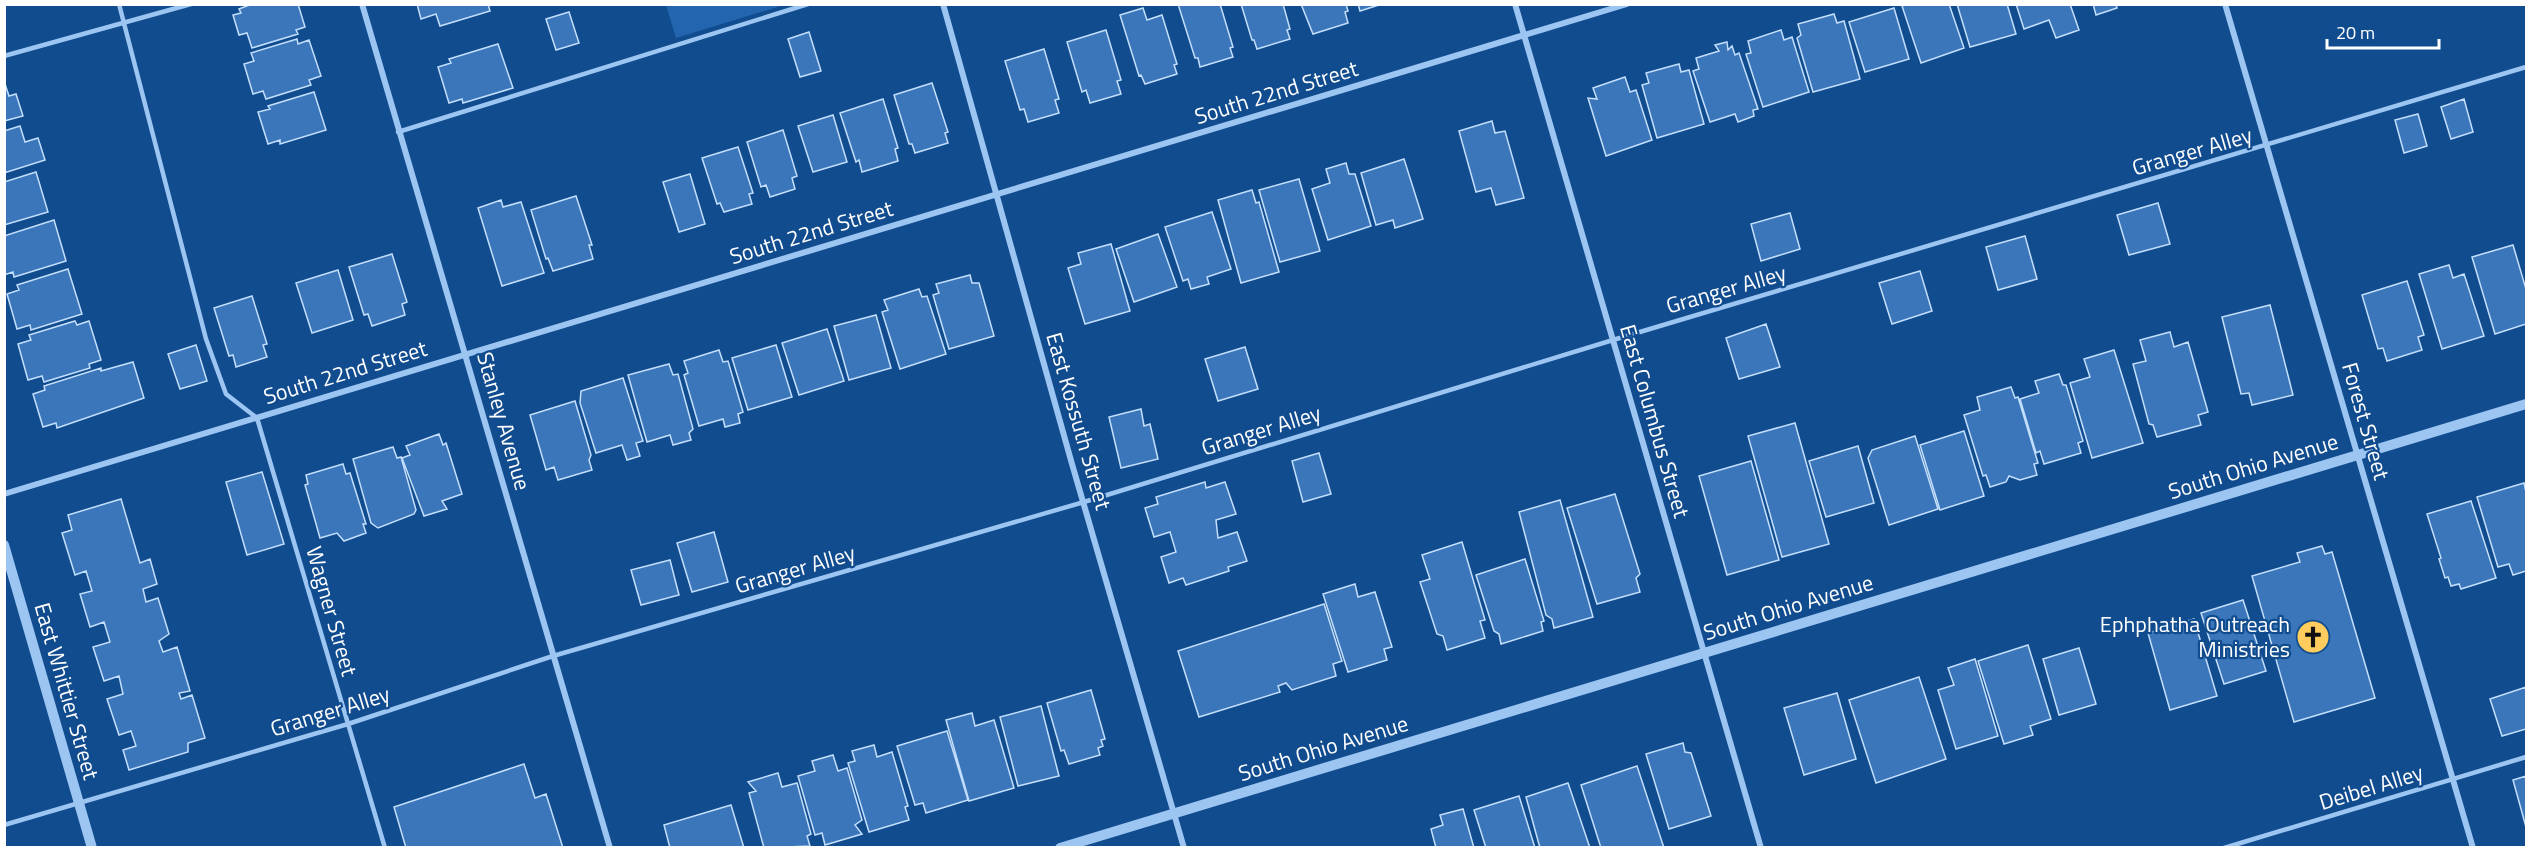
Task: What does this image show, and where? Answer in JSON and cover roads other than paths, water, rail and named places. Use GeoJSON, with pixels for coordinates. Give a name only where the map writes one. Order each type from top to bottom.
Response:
{"type":"FeatureCollection","features":[{"type":"Feature","properties":{"kind":"street","name":"Stanley Avenue"},"geometry":{"type":"LineString","coordinates":[[362,4],[610,848]]}},
{"type":"Feature","properties":{"kind":"street","name":"East Kossuth Street"},"geometry":{"type":"LineString","coordinates":[[943,4],[1083,502],[1184,848]]}},
{"type":"Feature","properties":{"kind":"street","name":"East Columbus Street"},"geometry":{"type":"LineString","coordinates":[[1515,4],[1761,848]]}},
{"type":"Feature","properties":{"kind":"street","name":"South 22nd Street"},"geometry":{"type":"LineString","coordinates":[[4,494],[1627,4]]}},
{"type":"Feature","properties":{"kind":"street","name":"Forest Street"},"geometry":{"type":"LineString","coordinates":[[2225,4],[2473,848]]}},
{"type":"Feature","properties":{"kind":"street","name":"South Ohio Avenue"},"geometry":{"type":"LineString","coordinates":[[1060,848],[2526,404]]}},
{"type":"Feature","properties":{"kind":"street","name":"East Whittier Street"},"geometry":{"type":"LineString","coordinates":[[4,545],[92,848]]}},
{"type":"Feature","properties":{"kind":"lane"},"geometry":{"type":"LineString","coordinates":[[118,4],[206,339],[226,394],[257,418]]}},
{"type":"Feature","properties":{"kind":"lane"},"geometry":{"type":"LineString","coordinates":[[4,56],[191,4]]}},
{"type":"Feature","properties":{"kind":"lane"},"geometry":{"type":"LineString","coordinates":[[398,132],[808,4]]}},
{"type":"Feature","properties":{"kind":"lane","name":"Granger Alley"},"geometry":{"type":"LineString","coordinates":[[4,825],[348,724],[553,656],[1083,502],[1613,340],[2266,147],[2526,67]]}},
{"type":"Feature","properties":{"kind":"lane","name":"Wagner Street"},"geometry":{"type":"LineString","coordinates":[[257,418],[385,848]]}},
{"type":"Feature","properties":{"kind":"lane","name":"Deibel Alley"},"geometry":{"type":"LineString","coordinates":[[2224,848],[2526,757]]}},
{"type":"Feature","properties":{"kind":"place","name":"Ephphatha Outreach Ministries"},"geometry":{"type":"Point","coordinates":[2313,637]}}]}
